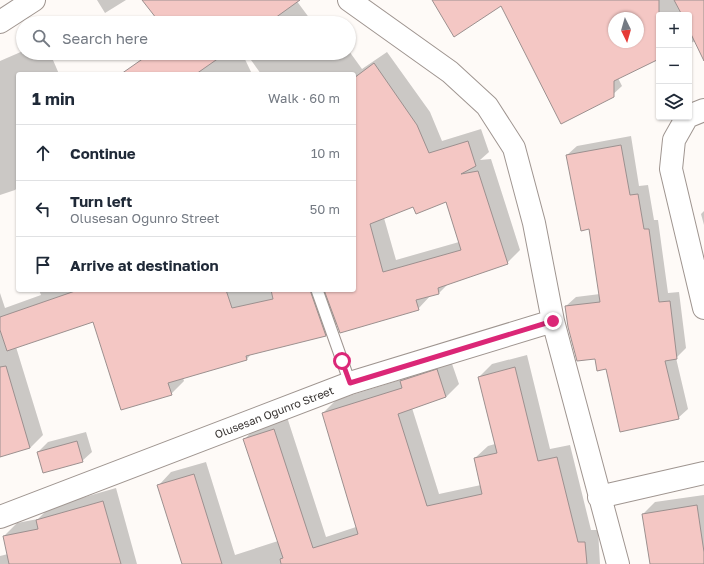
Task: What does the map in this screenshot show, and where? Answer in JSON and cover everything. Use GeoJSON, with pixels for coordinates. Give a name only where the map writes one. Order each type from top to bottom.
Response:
{"type":"FeatureCollection","features":[{"type":"Feature","properties":{"kind":"street"},"geometry":{"type":"LineString","coordinates":[[0,22],[34,0]]}},
{"type":"Feature","properties":{"kind":"street"},"geometry":{"type":"LineString","coordinates":[[349,0],[450,72],[487,106],[514,148],[534,223],[553,321],[618,564]]}},
{"type":"Feature","properties":{"kind":"street"},"geometry":{"type":"LineString","coordinates":[[692,114],[704,110]]}},
{"type":"Feature","properties":{"kind":"street"},"geometry":{"type":"LineString","coordinates":[[686,120],[674,140],[671,169],[704,308]]}},
{"type":"Feature","properties":{"kind":"street","name":"Olusesan Ogunro Street"},"geometry":{"type":"LineString","coordinates":[[0,517],[350,383],[553,321]]}},
{"type":"Feature","properties":{"kind":"street"},"geometry":{"type":"LineString","coordinates":[[599,497],[704,473]]}},
{"type":"Feature","properties":{"kind":"lane"},"geometry":{"type":"LineString","coordinates":[[318,292],[350,383]]}},
{"type":"Feature","properties":{"kind":"building"},"geometry":{"type":"Polygon","coordinates":[[[142,0],[300,0],[278,16],[155,16],[142,0]]]}},
{"type":"Feature","properties":{"kind":"building"},"geometry":{"type":"Polygon","coordinates":[[[432,0],[659,0],[659,12],[656,12],[656,60],[614,81],[614,97],[561,124],[501,6],[454,37],[432,0]]]}},
{"type":"Feature","properties":{"kind":"building"},"geometry":{"type":"Polygon","coordinates":[[[674,0],[704,0],[704,61],[692,36],[692,12],[680,12],[674,0]]]}},
{"type":"Feature","properties":{"kind":"building"},"geometry":{"type":"Polygon","coordinates":[[[141,60],[216,60],[199,72],[124,72],[141,60]]]}},
{"type":"Feature","properties":{"kind":"building"},"geometry":{"type":"Polygon","coordinates":[[[374,63],[417,125],[429,153],[468,141],[476,166],[461,174],[478,171],[508,264],[438,288],[439,294],[416,300],[419,310],[340,333],[325,292],[356,292],[356,76],[374,63]],[[446,202],[416,214],[413,207],[370,224],[383,272],[461,250],[446,202]]]}},
{"type":"Feature","properties":{"kind":"building"},"geometry":{"type":"Polygon","coordinates":[[[621,145],[630,195],[638,194],[644,229],[649,229],[659,302],[670,301],[677,359],[665,361],[679,419],[620,432],[606,369],[597,371],[595,359],[577,361],[568,327],[565,306],[600,302],[589,229],[581,231],[566,155],[621,145]]]}},
{"type":"Feature","properties":{"kind":"building"},"geometry":{"type":"Polygon","coordinates":[[[72,292],[227,292],[232,308],[273,299],[271,292],[311,292],[326,336],[246,356],[247,360],[168,383],[172,395],[121,410],[93,322],[7,351],[0,330],[0,317],[72,292]]]}},
{"type":"Feature","properties":{"kind":"building"},"geometry":{"type":"Polygon","coordinates":[[[6,366],[30,448],[0,457],[0,367],[6,366]]]}},
{"type":"Feature","properties":{"kind":"building"},"geometry":{"type":"Polygon","coordinates":[[[515,367],[538,461],[557,457],[578,542],[585,542],[587,564],[281,564],[280,559],[283,558],[243,439],[274,429],[313,548],[358,534],[322,413],[402,388],[400,381],[437,369],[446,397],[398,414],[427,506],[482,494],[474,458],[497,453],[478,377],[515,367]]]}},
{"type":"Feature","properties":{"kind":"building"},"geometry":{"type":"Polygon","coordinates":[[[77,441],[83,462],[43,473],[37,452],[77,441]]]}},
{"type":"Feature","properties":{"kind":"building"},"geometry":{"type":"Polygon","coordinates":[[[194,474],[222,564],[182,564],[157,485],[194,474]]]}},
{"type":"Feature","properties":{"kind":"building"},"geometry":{"type":"Polygon","coordinates":[[[103,501],[121,564],[9,564],[3,536],[38,529],[36,520],[103,501]]]}},
{"type":"Feature","properties":{"kind":"building"},"geometry":{"type":"Polygon","coordinates":[[[697,505],[704,552],[704,564],[650,564],[642,514],[697,505]]]}},
{"type":"Feature","properties":{"kind":"route"},"geometry":{"type":"LineString","coordinates":[[342,361],[350,383],[553,321]]}}]}
